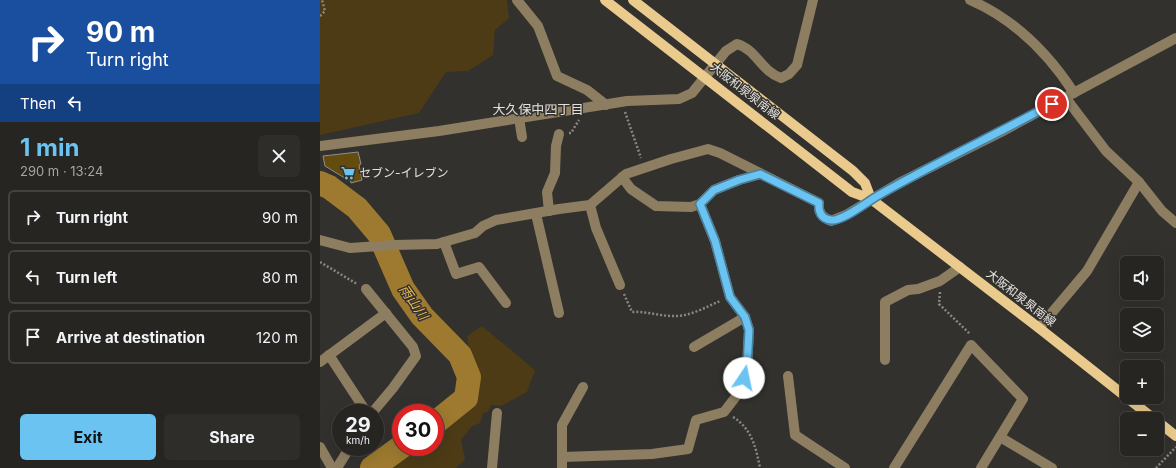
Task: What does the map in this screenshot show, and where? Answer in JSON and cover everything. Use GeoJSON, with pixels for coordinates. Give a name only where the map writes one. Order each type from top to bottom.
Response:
{"type":"FeatureCollection","features":[{"type":"Feature","properties":{"kind":"main road","name":"大阪和泉泉南線"},"geometry":{"type":"LineString","coordinates":[[605,0],[852,192],[871,199],[1039,328],[1145,412]]}},
{"type":"Feature","properties":{"kind":"main road","name":"大阪和泉泉南線"},"geometry":{"type":"LineString","coordinates":[[633,0],[853,171],[865,183],[871,199]]}},
{"type":"Feature","properties":{"kind":"main road"},"geometry":{"type":"LineString","coordinates":[[1164,427],[1176,436]]}},
{"type":"Feature","properties":{"kind":"street"},"geometry":{"type":"LineString","coordinates":[[517,0],[538,26],[557,76],[587,90],[606,105]]}},
{"type":"Feature","properties":{"kind":"street"},"geometry":{"type":"LineString","coordinates":[[320,146],[439,131],[627,101],[679,99],[692,93],[726,51],[737,44],[747,47],[771,74],[781,78],[789,74],[797,65],[813,0]]}},
{"type":"Feature","properties":{"kind":"street"},"geometry":{"type":"LineString","coordinates":[[970,0],[1009,22],[1057,67],[1070,95],[1106,151],[1140,182],[1162,211],[1176,223]]}},
{"type":"Feature","properties":{"kind":"street"},"geometry":{"type":"LineString","coordinates":[[320,240],[350,248],[394,244],[437,244],[475,233],[483,226],[496,220],[590,205],[626,174],[708,149],[720,153],[819,203],[818,210],[823,218],[831,221],[846,215],[871,199],[1176,38]]}},
{"type":"Feature","properties":{"kind":"street"},"geometry":{"type":"LineString","coordinates":[[519,118],[522,137]]}},
{"type":"Feature","properties":{"kind":"street"},"geometry":{"type":"LineString","coordinates":[[549,211],[547,192],[555,173],[558,134]]}},
{"type":"Feature","properties":{"kind":"street"},"geometry":{"type":"LineString","coordinates":[[622,178],[631,189],[656,206],[691,207],[700,204],[714,190],[739,180],[760,174]]}},
{"type":"Feature","properties":{"kind":"street"},"geometry":{"type":"LineString","coordinates":[[1039,328],[1087,271],[1140,182]]}},
{"type":"Feature","properties":{"kind":"street"},"geometry":{"type":"LineString","coordinates":[[562,457],[652,454],[688,449],[696,420],[724,412],[741,390],[747,367],[749,330],[745,317],[730,297],[715,241],[700,204]]}},
{"type":"Feature","properties":{"kind":"street"},"geometry":{"type":"LineString","coordinates":[[590,205],[596,228],[620,285]]}},
{"type":"Feature","properties":{"kind":"street"},"geometry":{"type":"LineString","coordinates":[[536,214],[559,314]]}},
{"type":"Feature","properties":{"kind":"street"},"geometry":{"type":"LineString","coordinates":[[444,242],[456,274],[479,267],[506,303]]}},
{"type":"Feature","properties":{"kind":"street"},"geometry":{"type":"LineString","coordinates":[[885,360],[885,302],[908,290],[918,289],[940,281],[960,267]]}},
{"type":"Feature","properties":{"kind":"street"},"geometry":{"type":"LineString","coordinates":[[366,290],[413,347],[416,356],[380,404]]}},
{"type":"Feature","properties":{"kind":"street"},"geometry":{"type":"LineString","coordinates":[[320,362],[386,313]]}},
{"type":"Feature","properties":{"kind":"street"},"geometry":{"type":"LineString","coordinates":[[694,347],[745,317]]}},
{"type":"Feature","properties":{"kind":"street"},"geometry":{"type":"LineString","coordinates":[[894,468],[971,345],[1024,398],[980,468]]}},
{"type":"Feature","properties":{"kind":"street"},"geometry":{"type":"LineString","coordinates":[[329,355],[361,404]]}},
{"type":"Feature","properties":{"kind":"street"},"geometry":{"type":"LineString","coordinates":[[788,376],[795,436],[844,468]]}},
{"type":"Feature","properties":{"kind":"street"},"geometry":{"type":"LineString","coordinates":[[562,468],[562,425],[583,387]]}},
{"type":"Feature","properties":{"kind":"street"},"geometry":{"type":"LineString","coordinates":[[492,468],[497,413]]}},
{"type":"Feature","properties":{"kind":"street"},"geometry":{"type":"LineString","coordinates":[[1000,437],[1052,468]]}},
{"type":"Feature","properties":{"kind":"street"},"geometry":{"type":"LineString","coordinates":[[320,447],[332,468]]}},
{"type":"Feature","properties":{"kind":"street"},"geometry":{"type":"LineString","coordinates":[[337,468],[344,456]]}},
{"type":"Feature","properties":{"kind":"path"},"geometry":{"type":"LineString","coordinates":[[320,16],[325,11],[322,0]]}},
{"type":"Feature","properties":{"kind":"path"},"geometry":{"type":"LineString","coordinates":[[627,101],[625,111],[645,168]]}},
{"type":"Feature","properties":{"kind":"path"},"geometry":{"type":"LineString","coordinates":[[558,134],[571,133],[586,108]]}},
{"type":"Feature","properties":{"kind":"path"},"geometry":{"type":"LineString","coordinates":[[320,262],[366,290]]}},
{"type":"Feature","properties":{"kind":"path"},"geometry":{"type":"LineString","coordinates":[[940,281],[939,304],[972,335],[971,345]]}},
{"type":"Feature","properties":{"kind":"path"},"geometry":{"type":"LineString","coordinates":[[620,285],[632,312],[644,311],[673,316],[688,314],[730,297]]}},
{"type":"Feature","properties":{"kind":"path"},"geometry":{"type":"LineString","coordinates":[[724,412],[743,424],[753,440],[760,468]]}},
{"type":"Feature","properties":{"kind":"path"},"geometry":{"type":"LineString","coordinates":[[1156,468],[1176,446]]}},
{"type":"Feature","properties":{"kind":"shaded area"},"geometry":{"type":"Polygon","coordinates":[[[320,0],[507,0],[509,18],[495,30],[493,55],[468,71],[446,72],[419,113],[320,135],[320,0]]]}},
{"type":"Feature","properties":{"kind":"shaded area"},"geometry":{"type":"Polygon","coordinates":[[[482,326],[535,370],[527,392],[501,406],[491,405],[488,412],[483,413],[480,423],[472,426],[461,440],[465,459],[456,468],[391,468],[408,456],[444,456],[444,430],[469,409],[479,392],[480,381],[478,368],[470,349],[467,336],[482,326]]]}},
{"type":"Feature","properties":{"kind":"building","name":"セブン-イレブン"},"geometry":{"type":"Polygon","coordinates":[[[358,152],[361,164],[359,165],[362,180],[351,183],[350,179],[348,180],[325,166],[323,156],[358,152]]]}},
{"type":"Feature","properties":{"kind":"waterway","name":"雨山川"},"geometry":{"type":"LineString","coordinates":[[320,183],[329,187],[357,208],[379,234],[403,289],[422,316],[460,355],[469,377],[466,398],[444,416]]}},
{"type":"Feature","properties":{"kind":"waterway","name":"雨山川"},"geometry":{"type":"LineString","coordinates":[[372,468],[392,454]]}},
{"type":"Feature","properties":{"kind":"place","name":"セブン-イレブン"},"geometry":{"type":"Point","coordinates":[348,173]}},
{"type":"Feature","properties":{"kind":"district","name":"大久保中四丁目"},"geometry":{"type":"Point","coordinates":[538,109]}},
{"type":"Feature","properties":{"kind":"route"},"geometry":{"type":"LineString","coordinates":[[744,378],[747,367],[749,330],[745,317],[730,297],[715,241],[700,204],[714,190],[739,180],[760,174],[819,203],[818,210],[823,218],[831,221],[846,215],[899,183],[1001,132],[1052,104]]}}]}
